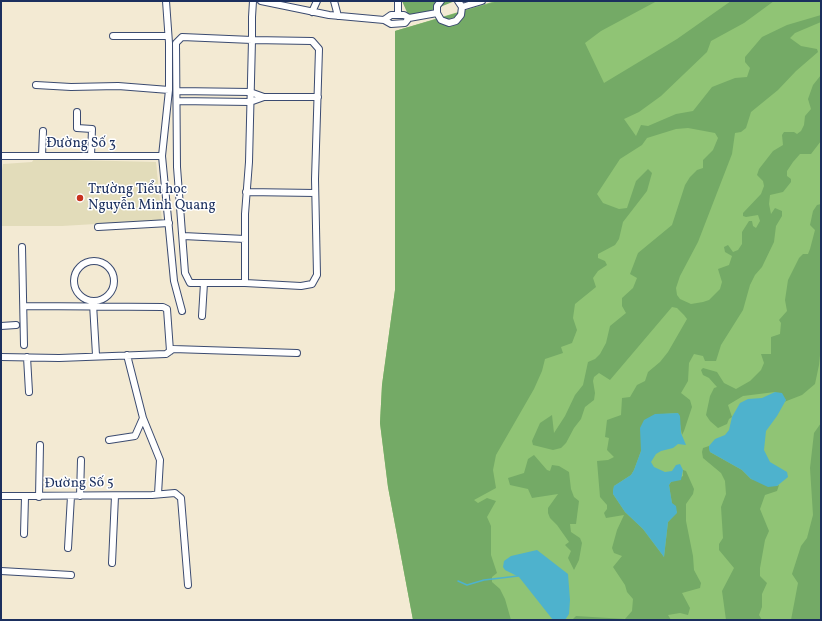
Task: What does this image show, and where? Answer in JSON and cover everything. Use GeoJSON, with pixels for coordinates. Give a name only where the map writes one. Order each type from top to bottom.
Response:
{"type":"FeatureCollection","features":[{"type":"Feature","properties":{"kind":"street"},"geometry":{"type":"LineString","coordinates":[[166,1],[169,90],[162,156],[170,222],[174,281],[182,311]]}},
{"type":"Feature","properties":{"kind":"street"},"geometry":{"type":"LineString","coordinates":[[246,283],[246,192],[253,1]]}},
{"type":"Feature","properties":{"kind":"street"},"geometry":{"type":"LineString","coordinates":[[261,1],[312,12],[384,20],[391,24],[405,23],[409,18]]}},
{"type":"Feature","properties":{"kind":"street"},"geometry":{"type":"LineString","coordinates":[[312,12],[317,1]]}},
{"type":"Feature","properties":{"kind":"street"},"geometry":{"type":"LineString","coordinates":[[334,1],[338,16]]}},
{"type":"Feature","properties":{"kind":"street"},"geometry":{"type":"LineString","coordinates":[[398,1],[398,15]]}},
{"type":"Feature","properties":{"kind":"street"},"geometry":{"type":"LineString","coordinates":[[441,1],[437,6],[437,13],[441,20],[453,22],[459,18],[462,7],[458,1]]}},
{"type":"Feature","properties":{"kind":"street"},"geometry":{"type":"LineString","coordinates":[[462,7],[482,1]]}},
{"type":"Feature","properties":{"kind":"street"},"geometry":{"type":"LineString","coordinates":[[384,20],[391,15],[404,15],[409,18],[437,13]]}},
{"type":"Feature","properties":{"kind":"street"},"geometry":{"type":"LineString","coordinates":[[113,36],[168,36]]}},
{"type":"Feature","properties":{"kind":"street"},"geometry":{"type":"LineString","coordinates":[[182,36],[252,40],[312,41],[318,46],[315,193],[317,275],[312,284],[301,286],[246,283],[190,283],[184,273],[183,236],[177,167],[177,91],[176,43],[182,36]]}},
{"type":"Feature","properties":{"kind":"street"},"geometry":{"type":"LineString","coordinates":[[36,84],[72,87],[118,86],[169,90]]}},
{"type":"Feature","properties":{"kind":"street"},"geometry":{"type":"LineString","coordinates":[[177,91],[250,92],[264,97],[318,97]]}},
{"type":"Feature","properties":{"kind":"street"},"geometry":{"type":"LineString","coordinates":[[176,101],[250,102],[264,97]]}},
{"type":"Feature","properties":{"kind":"street"},"geometry":{"type":"LineString","coordinates":[[77,112],[77,128],[92,130],[91,156]]}},
{"type":"Feature","properties":{"kind":"street"},"geometry":{"type":"LineString","coordinates":[[42,156],[43,131]]}},
{"type":"Feature","properties":{"kind":"street","name":"Đường Số 3"},"geometry":{"type":"LineString","coordinates":[[1,156],[162,156]]}},
{"type":"Feature","properties":{"kind":"street"},"geometry":{"type":"LineString","coordinates":[[246,192],[315,193]]}},
{"type":"Feature","properties":{"kind":"street"},"geometry":{"type":"LineString","coordinates":[[98,228],[170,222]]}},
{"type":"Feature","properties":{"kind":"street"},"geometry":{"type":"LineString","coordinates":[[183,236],[245,239]]}},
{"type":"Feature","properties":{"kind":"street"},"geometry":{"type":"LineString","coordinates":[[22,247],[24,345]]}},
{"type":"Feature","properties":{"kind":"street"},"geometry":{"type":"LineString","coordinates":[[95,261],[100,262],[112,272],[113,282],[107,295],[93,304],[79,294],[74,279],[80,266],[95,261]]}},
{"type":"Feature","properties":{"kind":"street"},"geometry":{"type":"LineString","coordinates":[[202,316],[204,283]]}},
{"type":"Feature","properties":{"kind":"street"},"geometry":{"type":"LineString","coordinates":[[24,306],[93,304],[162,307],[167,310],[170,351]]}},
{"type":"Feature","properties":{"kind":"street"},"geometry":{"type":"LineString","coordinates":[[93,304],[96,355]]}},
{"type":"Feature","properties":{"kind":"street"},"geometry":{"type":"LineString","coordinates":[[1,326],[16,325]]}},
{"type":"Feature","properties":{"kind":"street"},"geometry":{"type":"LineString","coordinates":[[1,357],[59,358],[96,355],[166,354],[173,349],[297,353]]}},
{"type":"Feature","properties":{"kind":"street"},"geometry":{"type":"LineString","coordinates":[[128,355],[142,418],[160,460],[158,494]]}},
{"type":"Feature","properties":{"kind":"street"},"geometry":{"type":"LineString","coordinates":[[27,357],[29,392]]}},
{"type":"Feature","properties":{"kind":"street"},"geometry":{"type":"LineString","coordinates":[[108,440],[135,436],[142,418]]}},
{"type":"Feature","properties":{"kind":"street"},"geometry":{"type":"LineString","coordinates":[[38,497],[40,445]]}},
{"type":"Feature","properties":{"kind":"street"},"geometry":{"type":"LineString","coordinates":[[80,496],[81,460]]}},
{"type":"Feature","properties":{"kind":"street","name":"Đường Số 5"},"geometry":{"type":"LineString","coordinates":[[1,496],[115,496],[175,493],[181,498],[188,585]]}},
{"type":"Feature","properties":{"kind":"street"},"geometry":{"type":"LineString","coordinates":[[68,548],[71,496]]}},
{"type":"Feature","properties":{"kind":"street"},"geometry":{"type":"LineString","coordinates":[[112,563],[115,496]]}},
{"type":"Feature","properties":{"kind":"street"},"geometry":{"type":"LineString","coordinates":[[24,534],[25,497]]}},
{"type":"Feature","properties":{"kind":"street"},"geometry":{"type":"LineString","coordinates":[[1,570],[71,574]]}},
{"type":"Feature","properties":{"kind":"shaded area","name":"Trường Tiểu học Nguyễn Minh Quang"},"geometry":{"type":"Polygon","coordinates":[[[34,159],[156,162],[162,220],[62,226],[1,226],[1,177],[3,164],[32,162],[34,159]]]}},
{"type":"Feature","properties":{"kind":"green space"},"geometry":{"type":"Polygon","coordinates":[[[402,1],[455,1],[410,19],[402,1]]]}},
{"type":"Feature","properties":{"kind":"green space"},"geometry":{"type":"Polygon","coordinates":[[[495,1],[821,1],[821,620],[413,620],[388,487],[380,423],[382,385],[395,290],[395,31],[495,1]]]}},
{"type":"Feature","properties":{"kind":"green space"},"geometry":{"type":"Polygon","coordinates":[[[498,1],[657,1],[601,31],[585,43],[604,83],[677,39],[731,1],[774,1],[744,23],[711,41],[707,52],[661,96],[639,112],[624,119],[636,136],[641,125],[648,126],[676,114],[693,111],[712,87],[735,78],[747,77],[750,68],[745,62],[745,57],[762,37],[787,25],[821,15],[821,22],[795,33],[790,38],[801,46],[817,49],[818,52],[796,71],[778,90],[751,112],[746,128],[741,132],[735,133],[732,154],[698,242],[680,276],[676,288],[677,295],[680,299],[691,304],[703,302],[709,300],[720,289],[722,282],[718,269],[729,265],[732,256],[725,252],[724,247],[728,245],[733,252],[738,250],[742,244],[742,232],[749,221],[752,221],[753,226],[756,228],[760,221],[758,215],[743,216],[743,213],[761,194],[764,186],[763,181],[757,175],[759,169],[773,151],[783,145],[782,135],[784,132],[794,132],[797,134],[801,131],[804,125],[805,116],[811,109],[808,99],[813,85],[821,75],[821,141],[811,154],[800,154],[793,162],[787,171],[787,176],[791,179],[791,182],[783,192],[770,195],[769,204],[771,214],[775,208],[782,211],[782,216],[776,226],[774,242],[762,267],[755,275],[750,285],[743,310],[721,345],[716,361],[705,361],[703,356],[694,354],[689,363],[688,381],[681,393],[690,400],[692,407],[682,435],[678,413],[663,414],[641,428],[641,451],[634,470],[631,475],[614,486],[613,494],[625,512],[643,529],[664,557],[668,522],[677,512],[672,504],[669,485],[671,482],[683,476],[683,470],[686,471],[694,489],[693,494],[686,504],[686,521],[693,556],[694,570],[701,583],[700,588],[682,593],[690,608],[688,615],[680,613],[668,615],[671,620],[572,620],[576,616],[625,619],[632,611],[633,599],[627,592],[625,585],[613,567],[622,556],[614,553],[612,548],[617,530],[624,515],[606,518],[604,513],[607,509],[607,505],[600,497],[597,461],[608,460],[614,457],[607,450],[609,438],[605,437],[607,420],[621,415],[622,398],[630,397],[637,385],[645,381],[648,372],[660,362],[668,352],[687,319],[684,315],[677,308],[672,307],[610,380],[599,373],[594,377],[594,400],[585,407],[581,419],[566,443],[561,448],[553,450],[533,445],[532,441],[540,423],[552,415],[554,433],[565,416],[575,395],[583,385],[588,362],[595,359],[600,354],[606,343],[610,326],[626,313],[622,306],[622,298],[633,288],[637,278],[630,274],[638,253],[672,225],[685,185],[697,170],[703,168],[703,160],[713,150],[718,138],[715,133],[688,128],[676,129],[647,138],[642,145],[620,159],[597,194],[603,203],[619,209],[627,208],[636,181],[648,169],[652,173],[647,191],[623,222],[619,239],[615,245],[598,254],[598,258],[605,261],[607,265],[598,271],[593,278],[596,287],[575,304],[573,318],[577,330],[572,343],[561,347],[563,353],[545,359],[542,371],[534,389],[496,455],[493,470],[496,488],[474,500],[478,503],[487,498],[496,501],[487,517],[491,526],[491,555],[497,573],[492,577],[492,582],[500,589],[505,599],[511,620],[413,620],[388,487],[380,423],[382,385],[395,290],[395,31],[498,1]]]}},
{"type":"Feature","properties":{"kind":"green space"},"geometry":{"type":"Polygon","coordinates":[[[821,204],[821,345],[815,384],[802,395],[784,402],[786,400],[775,392],[743,396],[728,405],[732,417],[729,419],[727,424],[718,428],[706,415],[710,396],[714,388],[717,387],[709,378],[703,375],[701,370],[703,368],[717,372],[724,383],[736,389],[750,381],[761,370],[764,363],[761,354],[771,354],[771,337],[780,334],[781,323],[779,320],[787,311],[785,300],[788,280],[799,258],[803,254],[808,254],[815,230],[810,225],[813,211],[817,205],[821,204]]]}},
{"type":"Feature","properties":{"kind":"green space"},"geometry":{"type":"Polygon","coordinates":[[[821,423],[821,620],[791,620],[798,583],[792,574],[801,546],[807,538],[813,515],[810,468],[814,433],[821,423]]]}},
{"type":"Feature","properties":{"kind":"green space"},"geometry":{"type":"Polygon","coordinates":[[[709,446],[710,452],[742,470],[751,479],[777,486],[779,485],[777,491],[765,495],[760,509],[769,531],[765,540],[760,568],[760,576],[767,583],[762,594],[762,607],[759,615],[762,620],[726,620],[722,591],[734,568],[719,550],[719,544],[723,538],[721,507],[726,494],[725,481],[721,473],[703,458],[703,448],[709,446]]]}},
{"type":"Feature","properties":{"kind":"green space"},"geometry":{"type":"Polygon","coordinates":[[[534,455],[547,470],[550,471],[552,465],[559,466],[569,472],[571,489],[574,497],[579,501],[576,524],[570,524],[571,532],[580,538],[582,543],[579,560],[574,570],[568,558],[571,551],[565,545],[569,542],[550,518],[548,513],[548,508],[558,494],[532,498],[528,489],[510,485],[508,478],[524,473],[528,459],[534,455]]]}},
{"type":"Feature","properties":{"kind":"water"},"geometry":{"type":"Polygon","coordinates":[[[775,392],[782,393],[786,400],[766,431],[764,450],[770,462],[787,472],[788,477],[777,486],[768,487],[751,479],[742,470],[710,452],[709,446],[715,439],[725,435],[729,430],[732,417],[740,403],[748,399],[762,398],[775,392]]]}},
{"type":"Feature","properties":{"kind":"water"},"geometry":{"type":"Polygon","coordinates":[[[678,413],[680,416],[681,433],[686,445],[678,444],[673,448],[661,451],[656,454],[651,462],[654,467],[665,472],[672,471],[676,465],[680,464],[683,470],[681,480],[671,482],[669,485],[672,503],[676,506],[677,513],[668,522],[664,557],[643,529],[625,512],[613,494],[613,490],[614,486],[631,475],[634,470],[641,451],[640,428],[644,420],[655,414],[678,413]]]}},
{"type":"Feature","properties":{"kind":"water"},"geometry":{"type":"Polygon","coordinates":[[[537,550],[568,574],[570,600],[569,614],[565,620],[553,620],[519,577],[505,570],[503,567],[504,561],[511,556],[537,550]]]}},
{"type":"Feature","properties":{"kind":"waterway"},"geometry":{"type":"LineString","coordinates":[[458,581],[467,585],[484,580],[518,576]]}},
{"type":"Feature","properties":{"kind":"place","name":"Trường Tiểu học Nguyễn Minh Quang"},"geometry":{"type":"Point","coordinates":[80,198]}}]}
